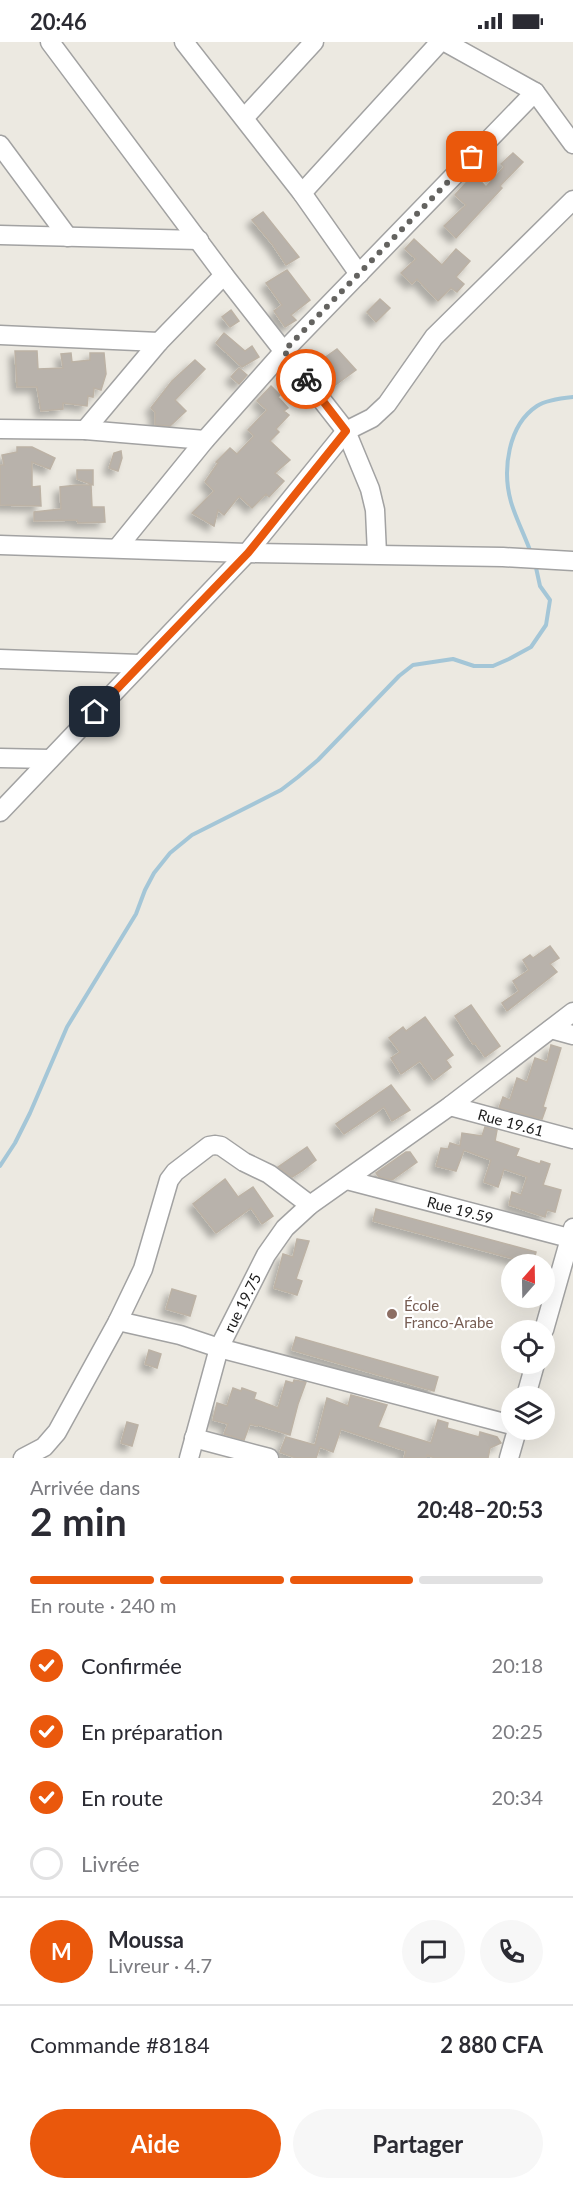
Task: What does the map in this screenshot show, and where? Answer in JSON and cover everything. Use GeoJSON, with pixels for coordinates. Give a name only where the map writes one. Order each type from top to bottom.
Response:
{"type":"FeatureCollection","features":[{"type":"Feature","properties":{"kind":"street"},"geometry":{"type":"LineString","coordinates":[[50,42],[224,275],[346,431],[370,489],[375,510],[377,554]]}},
{"type":"Feature","properties":{"kind":"street"},"geometry":{"type":"LineString","coordinates":[[184,42],[245,117],[359,274]]}},
{"type":"Feature","properties":{"kind":"street"},"geometry":{"type":"LineString","coordinates":[[245,117],[314,42]]}},
{"type":"Feature","properties":{"kind":"street"},"geometry":{"type":"LineString","coordinates":[[302,193],[440,42]]}},
{"type":"Feature","properties":{"kind":"street"},"geometry":{"type":"LineString","coordinates":[[445,42],[535,92],[573,144]]}},
{"type":"Feature","properties":{"kind":"street"},"geometry":{"type":"LineString","coordinates":[[118,547],[205,440],[284,351],[535,92]]}},
{"type":"Feature","properties":{"kind":"street"},"geometry":{"type":"LineString","coordinates":[[0,145],[68,237]]}},
{"type":"Feature","properties":{"kind":"street"},"geometry":{"type":"LineString","coordinates":[[0,812],[248,553],[346,431],[372,418],[387,404],[434,337],[573,200]]}},
{"type":"Feature","properties":{"kind":"street"},"geometry":{"type":"LineString","coordinates":[[0,235],[199,240]]}},
{"type":"Feature","properties":{"kind":"street"},"geometry":{"type":"LineString","coordinates":[[85,430],[159,342],[224,275]]}},
{"type":"Feature","properties":{"kind":"street"},"geometry":{"type":"LineString","coordinates":[[0,335],[159,342]]}},
{"type":"Feature","properties":{"kind":"street"},"geometry":{"type":"LineString","coordinates":[[0,429],[85,430],[205,440]]}},
{"type":"Feature","properties":{"kind":"street"},"geometry":{"type":"LineString","coordinates":[[0,545],[118,547],[248,553],[503,557],[573,561]]}},
{"type":"Feature","properties":{"kind":"street"},"geometry":{"type":"LineString","coordinates":[[0,659],[140,664]]}},
{"type":"Feature","properties":{"kind":"street"},"geometry":{"type":"LineString","coordinates":[[0,758],[51,759]]}},
{"type":"Feature","properties":{"kind":"street","name":"rue 19.75"},"geometry":{"type":"LineString","coordinates":[[189,1458],[219,1348],[266,1255],[285,1228],[310,1205],[450,1106],[573,1012]]}},
{"type":"Feature","properties":{"kind":"street"},"geometry":{"type":"LineString","coordinates":[[551,1029],[573,1035]]}},
{"type":"Feature","properties":{"kind":"street","name":"Rue 19.61"},"geometry":{"type":"LineString","coordinates":[[450,1106],[573,1139]]}},
{"type":"Feature","properties":{"kind":"street"},"geometry":{"type":"LineString","coordinates":[[23,1458],[44,1447],[57,1432],[118,1321],[143,1269],[170,1180],[175,1172],[209,1146],[221,1146],[244,1162],[264,1171],[310,1205]]}},
{"type":"Feature","properties":{"kind":"street","name":"Rue 19.59"},"geometry":{"type":"LineString","coordinates":[[347,1180],[572,1235]]}},
{"type":"Feature","properties":{"kind":"street"},"geometry":{"type":"LineString","coordinates":[[547,1320],[572,1235]]}},
{"type":"Feature","properties":{"kind":"street"},"geometry":{"type":"LineString","coordinates":[[118,1321],[180,1335],[219,1348],[501,1422]]}},
{"type":"Feature","properties":{"kind":"street"},"geometry":{"type":"LineString","coordinates":[[194,1438],[268,1458]]}},
{"type":"Feature","properties":{"kind":"street"},"geometry":{"type":"LineString","coordinates":[[509,1458],[514,1440]]}},
{"type":"Feature","properties":{"kind":"building"},"geometry":{"type":"Polygon","coordinates":[[[513,153],[523,162],[456,238],[444,226],[466,205],[455,195],[474,174],[486,187],[504,167],[501,164],[513,153]]]}},
{"type":"Feature","properties":{"kind":"building"},"geometry":{"type":"Polygon","coordinates":[[[263,212],[299,257],[286,265],[252,220],[263,212]]]}},
{"type":"Feature","properties":{"kind":"building"},"geometry":{"type":"Polygon","coordinates":[[[414,239],[442,265],[456,249],[470,261],[456,277],[464,284],[457,292],[451,288],[438,301],[417,279],[412,284],[401,273],[416,259],[405,249],[414,239]]]}},
{"type":"Feature","properties":{"kind":"building"},"geometry":{"type":"Polygon","coordinates":[[[287,270],[310,300],[291,315],[296,320],[285,327],[274,311],[282,305],[266,283],[287,270]]]}},
{"type":"Feature","properties":{"kind":"building"},"geometry":{"type":"Polygon","coordinates":[[[380,299],[390,308],[376,322],[367,312],[380,299]]]}},
{"type":"Feature","properties":{"kind":"building"},"geometry":{"type":"Polygon","coordinates":[[[231,310],[239,321],[230,327],[222,317],[231,310]]]}},
{"type":"Feature","properties":{"kind":"building"},"geometry":{"type":"Polygon","coordinates":[[[224,333],[245,351],[252,346],[259,357],[242,367],[216,343],[224,333]]]}},
{"type":"Feature","properties":{"kind":"building"},"geometry":{"type":"Polygon","coordinates":[[[337,349],[356,370],[330,389],[313,366],[337,349]]]}},
{"type":"Feature","properties":{"kind":"building"},"geometry":{"type":"Polygon","coordinates":[[[15,351],[37,351],[38,369],[63,368],[61,354],[71,353],[72,362],[90,360],[90,353],[104,353],[106,374],[101,390],[94,388],[93,397],[88,396],[87,406],[63,403],[63,409],[41,411],[37,387],[17,387],[15,351]]]}},
{"type":"Feature","properties":{"kind":"building"},"geometry":{"type":"Polygon","coordinates":[[[195,360],[205,369],[175,400],[186,411],[170,426],[155,425],[155,412],[151,408],[172,381],[195,360]]]}},
{"type":"Feature","properties":{"kind":"building"},"geometry":{"type":"Polygon","coordinates":[[[239,368],[247,375],[239,384],[231,377],[239,368]]]}},
{"type":"Feature","properties":{"kind":"building"},"geometry":{"type":"Polygon","coordinates":[[[271,386],[280,395],[278,397],[288,408],[284,411],[289,415],[276,429],[279,432],[270,441],[290,460],[275,473],[284,481],[269,497],[266,494],[252,508],[239,496],[224,515],[218,510],[214,526],[192,513],[214,491],[205,482],[218,463],[216,462],[230,448],[237,454],[254,436],[248,430],[267,410],[257,401],[271,386]]]}},
{"type":"Feature","properties":{"kind":"building"},"geometry":{"type":"Polygon","coordinates":[[[17,447],[32,447],[55,458],[50,469],[32,462],[32,487],[40,486],[41,506],[0,505],[0,465],[4,465],[2,455],[17,452],[17,447]]]}},
{"type":"Feature","properties":{"kind":"building"},"geometry":{"type":"Polygon","coordinates":[[[121,451],[122,458],[118,471],[109,468],[114,453],[121,451]]]}},
{"type":"Feature","properties":{"kind":"building"},"geometry":{"type":"Polygon","coordinates":[[[77,470],[93,470],[93,485],[77,479],[77,470]]]}},
{"type":"Feature","properties":{"kind":"building"},"geometry":{"type":"Polygon","coordinates":[[[91,485],[92,507],[104,507],[105,522],[34,521],[34,512],[61,509],[60,487],[91,485]]]}},
{"type":"Feature","properties":{"kind":"building"},"geometry":{"type":"Polygon","coordinates":[[[550,946],[559,958],[550,964],[557,972],[507,1011],[502,1003],[519,991],[513,981],[529,970],[523,960],[530,955],[533,958],[550,946]]]}},
{"type":"Feature","properties":{"kind":"building"},"geometry":{"type":"Polygon","coordinates":[[[471,1005],[500,1046],[485,1057],[475,1043],[473,1044],[455,1016],[471,1005]]]}},
{"type":"Feature","properties":{"kind":"building"},"geometry":{"type":"Polygon","coordinates":[[[425,1017],[453,1055],[446,1060],[451,1067],[434,1080],[420,1061],[401,1074],[391,1058],[400,1052],[389,1038],[403,1027],[406,1031],[425,1017]]]}},
{"type":"Feature","properties":{"kind":"building"},"geometry":{"type":"Polygon","coordinates":[[[551,1045],[561,1048],[543,1107],[546,1108],[542,1119],[499,1108],[503,1097],[510,1100],[517,1078],[527,1082],[535,1058],[547,1062],[551,1045]]]}},
{"type":"Feature","properties":{"kind":"building"},"geometry":{"type":"Polygon","coordinates":[[[391,1085],[410,1110],[392,1121],[384,1107],[344,1134],[336,1124],[391,1085]]]}},
{"type":"Feature","properties":{"kind":"building"},"geometry":{"type":"Polygon","coordinates":[[[485,1127],[497,1130],[495,1141],[519,1149],[516,1156],[540,1164],[541,1161],[550,1164],[543,1185],[561,1190],[555,1212],[547,1210],[545,1217],[509,1205],[512,1192],[521,1195],[527,1177],[504,1169],[498,1187],[484,1182],[491,1160],[464,1150],[456,1171],[436,1166],[441,1148],[448,1149],[450,1143],[460,1146],[462,1133],[482,1136],[485,1127]]]}},
{"type":"Feature","properties":{"kind":"building"},"geometry":{"type":"Polygon","coordinates":[[[307,1147],[316,1160],[302,1171],[292,1177],[278,1167],[307,1147]]]}},
{"type":"Feature","properties":{"kind":"building"},"geometry":{"type":"Polygon","coordinates":[[[406,1152],[410,1152],[417,1162],[392,1180],[379,1177],[376,1173],[406,1152]]]}},
{"type":"Feature","properties":{"kind":"building"},"geometry":{"type":"Polygon","coordinates":[[[225,1179],[238,1197],[253,1187],[273,1216],[262,1224],[251,1208],[216,1233],[193,1204],[225,1179]]]}},
{"type":"Feature","properties":{"kind":"building"},"geometry":{"type":"Polygon","coordinates":[[[376,1209],[536,1252],[536,1254],[501,1255],[373,1221],[376,1209]]]}},
{"type":"Feature","properties":{"kind":"building"},"geometry":{"type":"Polygon","coordinates":[[[297,1239],[309,1241],[296,1279],[302,1281],[297,1295],[274,1288],[283,1254],[293,1257],[297,1239]]]}},
{"type":"Feature","properties":{"kind":"building"},"geometry":{"type":"Polygon","coordinates":[[[172,1289],[196,1296],[190,1316],[166,1309],[172,1289]]]}},
{"type":"Feature","properties":{"kind":"building"},"geometry":{"type":"Polygon","coordinates":[[[296,1337],[438,1377],[434,1391],[292,1350],[296,1337]]]}},
{"type":"Feature","properties":{"kind":"building"},"geometry":{"type":"Polygon","coordinates":[[[149,1350],[161,1354],[157,1368],[145,1364],[149,1350]]]}},
{"type":"Feature","properties":{"kind":"building"},"geometry":{"type":"Polygon","coordinates":[[[294,1380],[306,1382],[290,1435],[250,1424],[244,1440],[224,1434],[228,1424],[213,1420],[217,1403],[227,1406],[233,1388],[241,1391],[242,1388],[256,1393],[254,1399],[278,1408],[286,1381],[293,1383],[294,1380]]]}},
{"type":"Feature","properties":{"kind":"building"},"geometry":{"type":"Polygon","coordinates":[[[351,1395],[387,1405],[378,1427],[431,1443],[438,1420],[448,1423],[447,1428],[479,1437],[480,1432],[497,1437],[501,1443],[490,1448],[488,1458],[435,1458],[427,1455],[426,1458],[404,1458],[406,1451],[341,1429],[333,1452],[320,1447],[316,1458],[296,1458],[280,1452],[286,1437],[315,1445],[327,1398],[348,1406],[351,1395]]]}},
{"type":"Feature","properties":{"kind":"building"},"geometry":{"type":"Polygon","coordinates":[[[127,1422],[138,1425],[132,1446],[121,1443],[127,1422]]]}},
{"type":"Feature","properties":{"kind":"waterway"},"geometry":{"type":"LineString","coordinates":[[531,553],[508,489],[510,449],[519,425],[527,414],[541,404],[573,397]]}},
{"type":"Feature","properties":{"kind":"waterway"},"geometry":{"type":"LineString","coordinates":[[0,1166],[30,1113],[67,1027],[136,914],[154,873],[170,853],[192,835],[281,790],[298,777],[318,760],[399,676],[413,665],[453,659],[474,666],[493,666],[531,647],[546,625],[550,600],[540,586],[535,563]]}},
{"type":"Feature","properties":{"kind":"way so far"},"geometry":{"type":"LineString","coordinates":[[306,379],[284,351],[472,157]]}},
{"type":"Feature","properties":{"kind":"place","name":"École Franco-Arabe"},"geometry":{"type":"Point","coordinates":[392,1314]}},
{"type":"Feature","properties":{"kind":"route"},"geometry":{"type":"LineString","coordinates":[[95,712],[248,553],[346,431],[306,379]]}}]}
